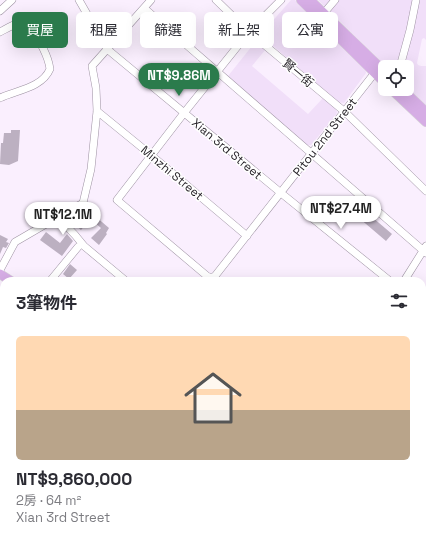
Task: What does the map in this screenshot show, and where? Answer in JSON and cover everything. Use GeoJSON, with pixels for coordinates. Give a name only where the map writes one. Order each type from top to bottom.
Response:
{"type":"FeatureCollection","features":[{"type":"Feature","properties":{"kind":"main road"},"geometry":{"type":"LineString","coordinates":[[301,0],[378,69]]}},
{"type":"Feature","properties":{"kind":"main road"},"geometry":{"type":"LineString","coordinates":[[310,0],[323,12]]}},
{"type":"Feature","properties":{"kind":"main road"},"geometry":{"type":"LineString","coordinates":[[338,28],[378,69]]}},
{"type":"Feature","properties":{"kind":"main road"},"geometry":{"type":"LineString","coordinates":[[398,96],[426,122]]}},
{"type":"Feature","properties":{"kind":"main road"},"geometry":{"type":"LineString","coordinates":[[409,96],[426,112]]}},
{"type":"Feature","properties":{"kind":"street"},"geometry":{"type":"LineString","coordinates":[[0,11],[12,0]]}},
{"type":"Feature","properties":{"kind":"street","name":"Xian 3rd Street"},"geometry":{"type":"LineString","coordinates":[[79,0],[107,49],[385,277]]}},
{"type":"Feature","properties":{"kind":"street"},"geometry":{"type":"LineString","coordinates":[[0,270],[15,242],[83,203],[91,169],[97,111],[96,88],[92,66],[151,0]]}},
{"type":"Feature","properties":{"kind":"street","name":"賢一街"},"geometry":{"type":"LineString","coordinates":[[216,0],[228,12]]}},
{"type":"Feature","properties":{"kind":"street"},"geometry":{"type":"LineString","coordinates":[[268,12],[280,0]]}},
{"type":"Feature","properties":{"kind":"street"},"geometry":{"type":"LineString","coordinates":[[325,12],[336,0]]}},
{"type":"Feature","properties":{"kind":"street"},"geometry":{"type":"LineString","coordinates":[[403,60],[416,0]]}},
{"type":"Feature","properties":{"kind":"street"},"geometry":{"type":"LineString","coordinates":[[144,8],[425,250],[407,277]]}},
{"type":"Feature","properties":{"kind":"street"},"geometry":{"type":"LineString","coordinates":[[0,32],[20,22],[28,24],[48,59],[50,69],[47,75],[32,86],[0,98]]}},
{"type":"Feature","properties":{"kind":"street"},"geometry":{"type":"LineString","coordinates":[[152,155],[236,48]]}},
{"type":"Feature","properties":{"kind":"street","name":"賢一街"},"geometry":{"type":"LineString","coordinates":[[268,48],[345,112],[426,191]]}},
{"type":"Feature","properties":{"kind":"street","name":"Pitou 2nd Street"},"geometry":{"type":"LineString","coordinates":[[213,277],[345,112],[378,73]]}},
{"type":"Feature","properties":{"kind":"street","name":"Minzhi Street"},"geometry":{"type":"LineString","coordinates":[[97,111],[152,155],[247,236]]}},
{"type":"Feature","properties":{"kind":"street","name":"Pitou 2nd Street"},"geometry":{"type":"LineString","coordinates":[[152,155],[117,200],[209,277]]}},
{"type":"Feature","properties":{"kind":"street"},"geometry":{"type":"LineString","coordinates":[[58,217],[84,246],[121,277]]}},
{"type":"Feature","properties":{"kind":"street"},"geometry":{"type":"LineString","coordinates":[[53,277],[78,247]]}},
{"type":"Feature","properties":{"kind":"shaded area"},"geometry":{"type":"Polygon","coordinates":[[[291,0],[295,0],[307,12],[282,12],[282,48],[338,48],[338,42],[365,68],[366,73],[344,103],[338,102],[274,47],[274,19],[291,0]]]}},
{"type":"Feature","properties":{"kind":"shaded area"},"geometry":{"type":"Polygon","coordinates":[[[318,0],[426,0],[426,40],[424,38],[422,39],[417,63],[421,66],[426,66],[426,106],[414,94],[414,60],[379,60],[338,20],[338,12],[330,12],[318,0]]]}},
{"type":"Feature","properties":{"kind":"shaded area"},"geometry":{"type":"Polygon","coordinates":[[[250,48],[265,48],[266,49],[252,66],[308,114],[323,98],[335,108],[337,112],[336,115],[311,145],[307,145],[228,76],[250,48]]]}},
{"type":"Feature","properties":{"kind":"building"},"geometry":{"type":"Polygon","coordinates":[[[11,130],[20,130],[18,161],[9,165],[0,164],[1,143],[3,143],[4,133],[11,133],[11,130]]]}},
{"type":"Feature","properties":{"kind":"building"},"geometry":{"type":"Polygon","coordinates":[[[88,210],[109,228],[106,233],[107,234],[99,245],[91,238],[101,228],[94,222],[90,219],[81,230],[73,223],[82,212],[88,210]]]}},
{"type":"Feature","properties":{"kind":"building"},"geometry":{"type":"Polygon","coordinates":[[[365,211],[392,234],[386,241],[359,218],[365,211]]]}},
{"type":"Feature","properties":{"kind":"building"},"geometry":{"type":"Polygon","coordinates":[[[46,232],[60,243],[67,234],[73,241],[62,256],[40,240],[46,232]]]}},
{"type":"Feature","properties":{"kind":"building"},"geometry":{"type":"Polygon","coordinates":[[[0,235],[8,239],[6,242],[9,243],[6,248],[3,247],[0,254],[0,235]]]}},
{"type":"Feature","properties":{"kind":"building"},"geometry":{"type":"Polygon","coordinates":[[[70,264],[77,270],[71,277],[67,277],[63,274],[70,264]]]}}]}
